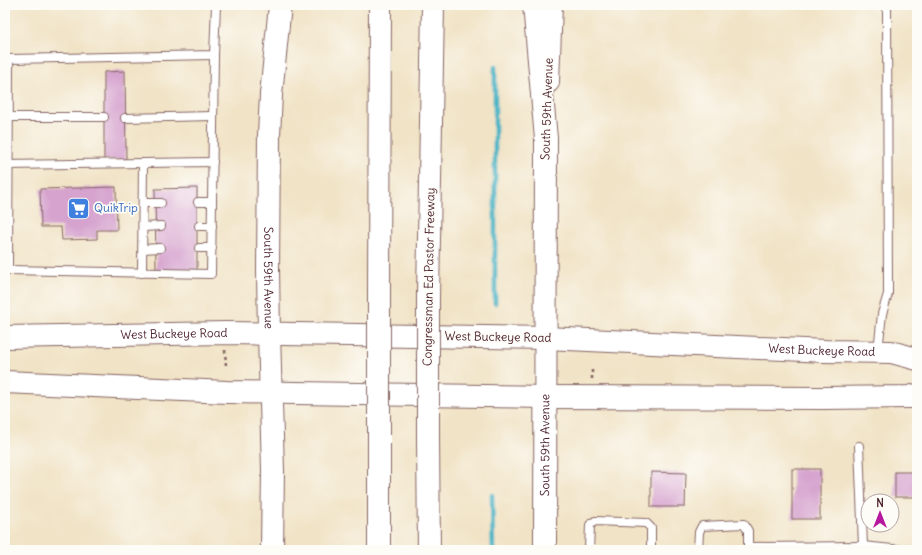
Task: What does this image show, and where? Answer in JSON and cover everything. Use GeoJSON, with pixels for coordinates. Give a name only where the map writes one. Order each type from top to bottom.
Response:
{"type":"FeatureCollection","features":[{"type":"Feature","properties":{"kind":"main road","name":"South 59th Avenue"},"geometry":{"type":"LineString","coordinates":[[270,5],[271,95],[269,143],[269,334],[273,470],[272,550]]}},
{"type":"Feature","properties":{"kind":"main road"},"geometry":{"type":"LineString","coordinates":[[271,95],[280,5]]}},
{"type":"Feature","properties":{"kind":"main road"},"geometry":{"type":"LineString","coordinates":[[379,550],[380,5]]}},
{"type":"Feature","properties":{"kind":"main road","name":"Congressman Ed Pastor Freeway"},"geometry":{"type":"LineString","coordinates":[[429,550],[428,297],[433,5]]}},
{"type":"Feature","properties":{"kind":"main road"},"geometry":{"type":"LineString","coordinates":[[534,5],[546,139]]}},
{"type":"Feature","properties":{"kind":"main road","name":"South 59th Avenue"},"geometry":{"type":"LineString","coordinates":[[545,550],[546,139],[551,5]]}},
{"type":"Feature","properties":{"kind":"main road","name":"West Buckeye Road"},"geometry":{"type":"LineString","coordinates":[[5,337],[225,333],[546,338],[825,351],[891,352],[917,359]]}},
{"type":"Feature","properties":{"kind":"main road"},"geometry":{"type":"LineString","coordinates":[[5,382],[270,393],[545,397],[823,398],[909,397],[917,395]]}},
{"type":"Feature","properties":{"kind":"lane"},"geometry":{"type":"LineString","coordinates":[[214,56],[9,59],[7,270],[211,274],[213,162],[212,116],[216,5]]}},
{"type":"Feature","properties":{"kind":"lane"},"geometry":{"type":"LineString","coordinates":[[878,352],[882,314],[888,294],[887,5]]}},
{"type":"Feature","properties":{"kind":"lane"},"geometry":{"type":"LineString","coordinates":[[126,118],[212,116]]}},
{"type":"Feature","properties":{"kind":"lane"},"geometry":{"type":"LineString","coordinates":[[8,117],[104,117]]}},
{"type":"Feature","properties":{"kind":"lane"},"geometry":{"type":"LineString","coordinates":[[7,165],[213,162]]}},
{"type":"Feature","properties":{"kind":"lane"},"geometry":{"type":"LineString","coordinates":[[142,273],[143,163]]}},
{"type":"Feature","properties":{"kind":"lane"},"geometry":{"type":"LineString","coordinates":[[198,202],[212,202]]}},
{"type":"Feature","properties":{"kind":"lane"},"geometry":{"type":"LineString","coordinates":[[142,203],[161,203]]}},
{"type":"Feature","properties":{"kind":"lane"},"geometry":{"type":"LineString","coordinates":[[143,227],[161,226]]}},
{"type":"Feature","properties":{"kind":"lane"},"geometry":{"type":"LineString","coordinates":[[199,226],[212,226]]}},
{"type":"Feature","properties":{"kind":"lane"},"geometry":{"type":"LineString","coordinates":[[142,249],[160,248]]}},
{"type":"Feature","properties":{"kind":"lane"},"geometry":{"type":"LineString","coordinates":[[200,248],[212,248]]}},
{"type":"Feature","properties":{"kind":"lane"},"geometry":{"type":"LineString","coordinates":[[858,446],[863,546]]}},
{"type":"Feature","properties":{"kind":"lane"},"geometry":{"type":"LineString","coordinates":[[589,550],[590,525],[594,520],[646,523],[651,528],[651,550]]}},
{"type":"Feature","properties":{"kind":"lane"},"geometry":{"type":"LineString","coordinates":[[698,550],[699,532],[702,526],[744,524],[748,531],[748,548],[863,546],[902,550]]}},
{"type":"Feature","properties":{"kind":"path"},"geometry":{"type":"LineString","coordinates":[[225,348],[226,366]]}},
{"type":"Feature","properties":{"kind":"building"},"geometry":{"type":"Polygon","coordinates":[[[125,71],[126,160],[104,160],[104,72],[125,71]]]}},
{"type":"Feature","properties":{"kind":"building","name":"QuikTrip"},"geometry":{"type":"Polygon","coordinates":[[[116,187],[117,230],[97,230],[97,239],[62,240],[61,227],[41,227],[40,189],[116,187]]]}},
{"type":"Feature","properties":{"kind":"building"},"geometry":{"type":"Polygon","coordinates":[[[197,188],[197,270],[156,270],[155,189],[197,188]]]}},
{"type":"Feature","properties":{"kind":"building"},"geometry":{"type":"Polygon","coordinates":[[[792,469],[820,469],[820,519],[792,519],[792,469]]]}},
{"type":"Feature","properties":{"kind":"building"},"geometry":{"type":"Polygon","coordinates":[[[651,472],[686,473],[685,507],[651,507],[651,472]]]}},
{"type":"Feature","properties":{"kind":"building"},"geometry":{"type":"Polygon","coordinates":[[[895,472],[917,472],[917,497],[900,497],[900,493],[895,493],[895,472]]]}},
{"type":"Feature","properties":{"kind":"waterway"},"geometry":{"type":"LineString","coordinates":[[495,67],[495,303]]}},
{"type":"Feature","properties":{"kind":"waterway"},"geometry":{"type":"LineString","coordinates":[[492,495],[493,550]]}},
{"type":"Feature","properties":{"kind":"place","name":"QuikTrip"},"geometry":{"type":"Point","coordinates":[79,208]}}]}
